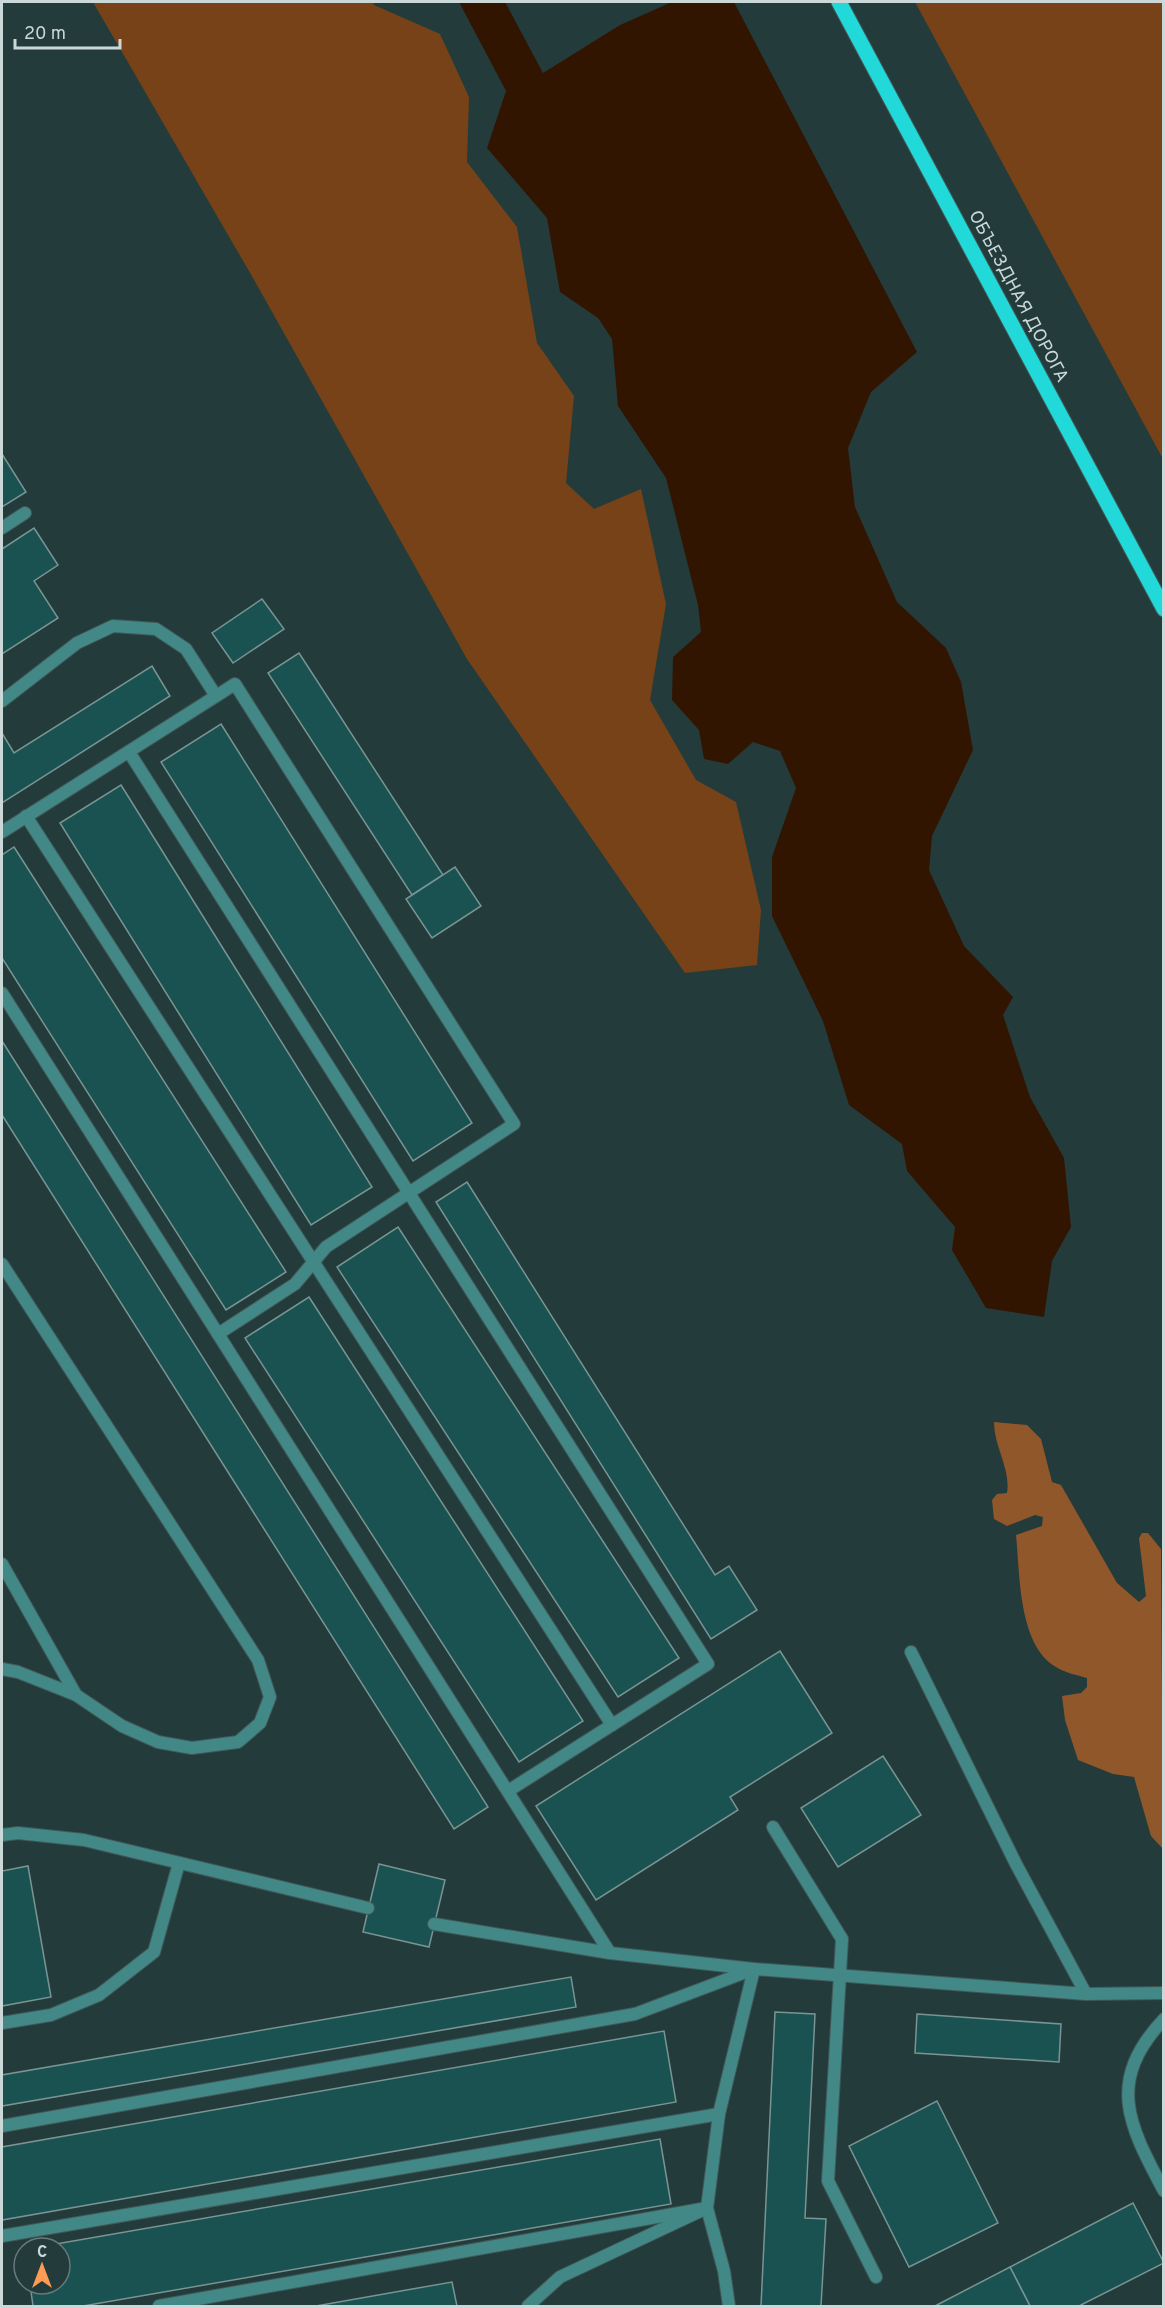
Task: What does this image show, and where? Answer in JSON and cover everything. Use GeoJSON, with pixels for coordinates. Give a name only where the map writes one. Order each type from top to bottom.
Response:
{"type":"FeatureCollection","features":[{"type":"Feature","properties":{"kind":"main road","name":"ОБЪЕЗДНАЯ ДОРОГА"},"geometry":{"type":"LineString","coordinates":[[840,2],[1164,609]]}},
{"type":"Feature","properties":{"kind":"lane"},"geometry":{"type":"LineString","coordinates":[[2,528],[25,513]]}},
{"type":"Feature","properties":{"kind":"lane"},"geometry":{"type":"LineString","coordinates":[[2,701],[77,643],[113,626],[156,629],[186,649],[216,696]]}},
{"type":"Feature","properties":{"kind":"lane"},"geometry":{"type":"LineString","coordinates":[[2,832],[235,684],[514,1124],[326,1246],[296,1284],[218,1334]]}},
{"type":"Feature","properties":{"kind":"lane"},"geometry":{"type":"LineString","coordinates":[[129,752],[708,1664],[508,1791]]}},
{"type":"Feature","properties":{"kind":"lane"},"geometry":{"type":"LineString","coordinates":[[26,816],[612,1725]]}},
{"type":"Feature","properties":{"kind":"lane"},"geometry":{"type":"LineString","coordinates":[[2,993],[610,1953]]}},
{"type":"Feature","properties":{"kind":"lane"},"geometry":{"type":"LineString","coordinates":[[2,1264],[258,1660],[270,1697],[260,1723],[238,1742],[192,1748],[158,1742],[122,1726],[76,1695],[18,1672],[2,1669]]}},
{"type":"Feature","properties":{"kind":"lane"},"geometry":{"type":"LineString","coordinates":[[2,1564],[76,1695]]}},
{"type":"Feature","properties":{"kind":"lane"},"geometry":{"type":"LineString","coordinates":[[910,1652],[1016,1864],[1086,1994]]}},
{"type":"Feature","properties":{"kind":"lane"},"geometry":{"type":"LineString","coordinates":[[773,1827],[842,1939],[828,2181],[876,2277]]}},
{"type":"Feature","properties":{"kind":"lane"},"geometry":{"type":"LineString","coordinates":[[2,1835],[18,1833],[84,1840],[368,1908]]}},
{"type":"Feature","properties":{"kind":"lane"},"geometry":{"type":"LineString","coordinates":[[2,2023],[51,2015],[99,1995],[153,1952],[179,1863]]}},
{"type":"Feature","properties":{"kind":"lane"},"geometry":{"type":"LineString","coordinates":[[434,1924],[610,1953],[754,1969],[1086,1994],[1164,1993]]}},
{"type":"Feature","properties":{"kind":"lane"},"geometry":{"type":"LineString","coordinates":[[729,2307],[724,2271],[707,2208],[719,2114],[754,1969]]}},
{"type":"Feature","properties":{"kind":"lane"},"geometry":{"type":"LineString","coordinates":[[2,2126],[635,2014],[754,1969]]}},
{"type":"Feature","properties":{"kind":"lane"},"geometry":{"type":"LineString","coordinates":[[1164,2019],[1148,2036],[1131,2067],[1127,2102],[1137,2140],[1164,2191]]}},
{"type":"Feature","properties":{"kind":"lane"},"geometry":{"type":"LineString","coordinates":[[2,2235],[719,2114]]}},
{"type":"Feature","properties":{"kind":"lane"},"geometry":{"type":"LineString","coordinates":[[159,2307],[707,2208]]}},
{"type":"Feature","properties":{"kind":"lane"},"geometry":{"type":"LineString","coordinates":[[528,2307],[560,2277],[707,2208]]}},
{"type":"Feature","properties":{"kind":"shaded area"},"geometry":{"type":"Polygon","coordinates":[[[93,2],[373,2],[374,5],[440,34],[469,97],[467,162],[517,227],[537,343],[574,396],[566,483],[594,509],[641,489],[666,604],[650,700],[696,780],[736,802],[761,910],[757,965],[685,973],[467,659],[253,278],[93,2]]]}},
{"type":"Feature","properties":{"kind":"shaded area"},"geometry":{"type":"Polygon","coordinates":[[[459,2],[505,2],[543,73],[620,25],[672,2],[734,2],[917,352],[871,392],[848,448],[855,507],[897,602],[946,648],[961,682],[973,750],[932,836],[929,870],[964,946],[1013,997],[1003,1015],[1030,1097],[1064,1158],[1071,1227],[1052,1261],[1044,1317],[986,1308],[952,1250],[955,1227],[907,1171],[902,1144],[849,1105],[823,1021],[772,916],[772,857],[796,788],[780,751],[753,742],[728,764],[704,759],[699,730],[672,700],[673,657],[701,632],[698,605],[666,478],[618,406],[612,339],[598,318],[560,292],[547,218],[487,148],[506,91],[459,2]]]}},
{"type":"Feature","properties":{"kind":"shaded area"},"geometry":{"type":"Polygon","coordinates":[[[915,2],[1163,2],[1163,459],[915,2]]]}},
{"type":"Feature","properties":{"kind":"shaded area"},"geometry":{"type":"Polygon","coordinates":[[[994,1422],[1027,1425],[1041,1439],[1052,1482],[1061,1485],[1117,1583],[1139,1602],[1146,1596],[1139,1538],[1142,1533],[1148,1533],[1161,1549],[1163,1849],[1151,1836],[1134,1777],[1113,1774],[1078,1760],[1065,1720],[1062,1696],[1081,1693],[1087,1687],[1087,1678],[1060,1669],[1044,1657],[1034,1642],[1028,1626],[1020,1588],[1016,1535],[1042,1526],[1043,1517],[1035,1515],[1007,1526],[994,1519],[992,1500],[997,1494],[1007,1493],[1008,1484],[994,1422]]]}},
{"type":"Feature","properties":{"kind":"building"},"geometry":{"type":"Polygon","coordinates":[[[2,454],[26,492],[2,507],[2,454]]]}},
{"type":"Feature","properties":{"kind":"building"},"geometry":{"type":"Polygon","coordinates":[[[34,528],[58,565],[34,581],[58,618],[2,654],[2,549],[34,528]]]}},
{"type":"Feature","properties":{"kind":"building"},"geometry":{"type":"Polygon","coordinates":[[[262,599],[284,629],[233,663],[212,633],[262,599]]]}},
{"type":"Feature","properties":{"kind":"building"},"geometry":{"type":"Polygon","coordinates":[[[299,653],[443,875],[412,895],[268,673],[299,653]]]}},
{"type":"Feature","properties":{"kind":"building"},"geometry":{"type":"Polygon","coordinates":[[[152,666],[170,696],[2,803],[2,733],[14,753],[152,666]]]}},
{"type":"Feature","properties":{"kind":"building"},"geometry":{"type":"Polygon","coordinates":[[[221,724],[472,1123],[413,1161],[161,762],[221,724]]]}},
{"type":"Feature","properties":{"kind":"building"},"geometry":{"type":"Polygon","coordinates":[[[121,785],[372,1187],[311,1225],[60,823],[121,785]]]}},
{"type":"Feature","properties":{"kind":"building"},"geometry":{"type":"Polygon","coordinates":[[[14,847],[286,1272],[226,1310],[2,958],[2,855],[14,847]]]}},
{"type":"Feature","properties":{"kind":"building"},"geometry":{"type":"Polygon","coordinates":[[[455,867],[481,906],[432,938],[406,899],[455,867]]]}},
{"type":"Feature","properties":{"kind":"building"},"geometry":{"type":"Polygon","coordinates":[[[2,1041],[488,1807],[454,1829],[2,1115],[2,1041]]]}},
{"type":"Feature","properties":{"kind":"building"},"geometry":{"type":"Polygon","coordinates":[[[467,1182],[715,1575],[729,1566],[757,1610],[711,1639],[436,1202],[467,1182]]]}},
{"type":"Feature","properties":{"kind":"building"},"geometry":{"type":"Polygon","coordinates":[[[398,1227],[679,1658],[618,1697],[337,1267],[398,1227]]]}},
{"type":"Feature","properties":{"kind":"building"},"geometry":{"type":"Polygon","coordinates":[[[309,1297],[583,1721],[519,1762],[245,1338],[309,1297]]]}},
{"type":"Feature","properties":{"kind":"building"},"geometry":{"type":"Polygon","coordinates":[[[780,1651],[832,1733],[730,1797],[738,1810],[596,1900],[536,1806],[780,1651]]]}},
{"type":"Feature","properties":{"kind":"building"},"geometry":{"type":"Polygon","coordinates":[[[883,1756],[921,1815],[838,1867],[801,1808],[883,1756]]]}},
{"type":"Feature","properties":{"kind":"building"},"geometry":{"type":"Polygon","coordinates":[[[379,1864],[445,1880],[429,1947],[363,1932],[379,1864]]]}},
{"type":"Feature","properties":{"kind":"building"},"geometry":{"type":"Polygon","coordinates":[[[28,1866],[51,1997],[2,2006],[2,1871],[28,1866]]]}},
{"type":"Feature","properties":{"kind":"building"},"geometry":{"type":"Polygon","coordinates":[[[571,1977],[576,2007],[2,2106],[2,2075],[571,1977]]]}},
{"type":"Feature","properties":{"kind":"building"},"geometry":{"type":"Polygon","coordinates":[[[775,2012],[815,2014],[805,2218],[826,2219],[821,2306],[761,2306],[775,2012]]]}},
{"type":"Feature","properties":{"kind":"building"},"geometry":{"type":"Polygon","coordinates":[[[917,2014],[1061,2024],[1059,2062],[915,2053],[917,2014]]]}},
{"type":"Feature","properties":{"kind":"building"},"geometry":{"type":"Polygon","coordinates":[[[664,2031],[676,2102],[2,2220],[2,2147],[664,2031]]]}},
{"type":"Feature","properties":{"kind":"building"},"geometry":{"type":"Polygon","coordinates":[[[937,2101],[998,2223],[909,2267],[849,2146],[937,2101]]]}},
{"type":"Feature","properties":{"kind":"building"},"geometry":{"type":"Polygon","coordinates":[[[660,2139],[671,2204],[83,2306],[33,2306],[32,2296],[72,2296],[72,2241],[660,2139]]]}},
{"type":"Feature","properties":{"kind":"building"},"geometry":{"type":"Polygon","coordinates":[[[1133,2203],[1164,2263],[1079,2306],[1030,2306],[1010,2267],[1133,2203]]]}},
{"type":"Feature","properties":{"kind":"building"},"geometry":{"type":"Polygon","coordinates":[[[1010,2267],[1030,2306],[935,2306],[1010,2267]]]}},
{"type":"Feature","properties":{"kind":"building"},"geometry":{"type":"Polygon","coordinates":[[[452,2282],[457,2306],[316,2306],[452,2282]]]}}]}
